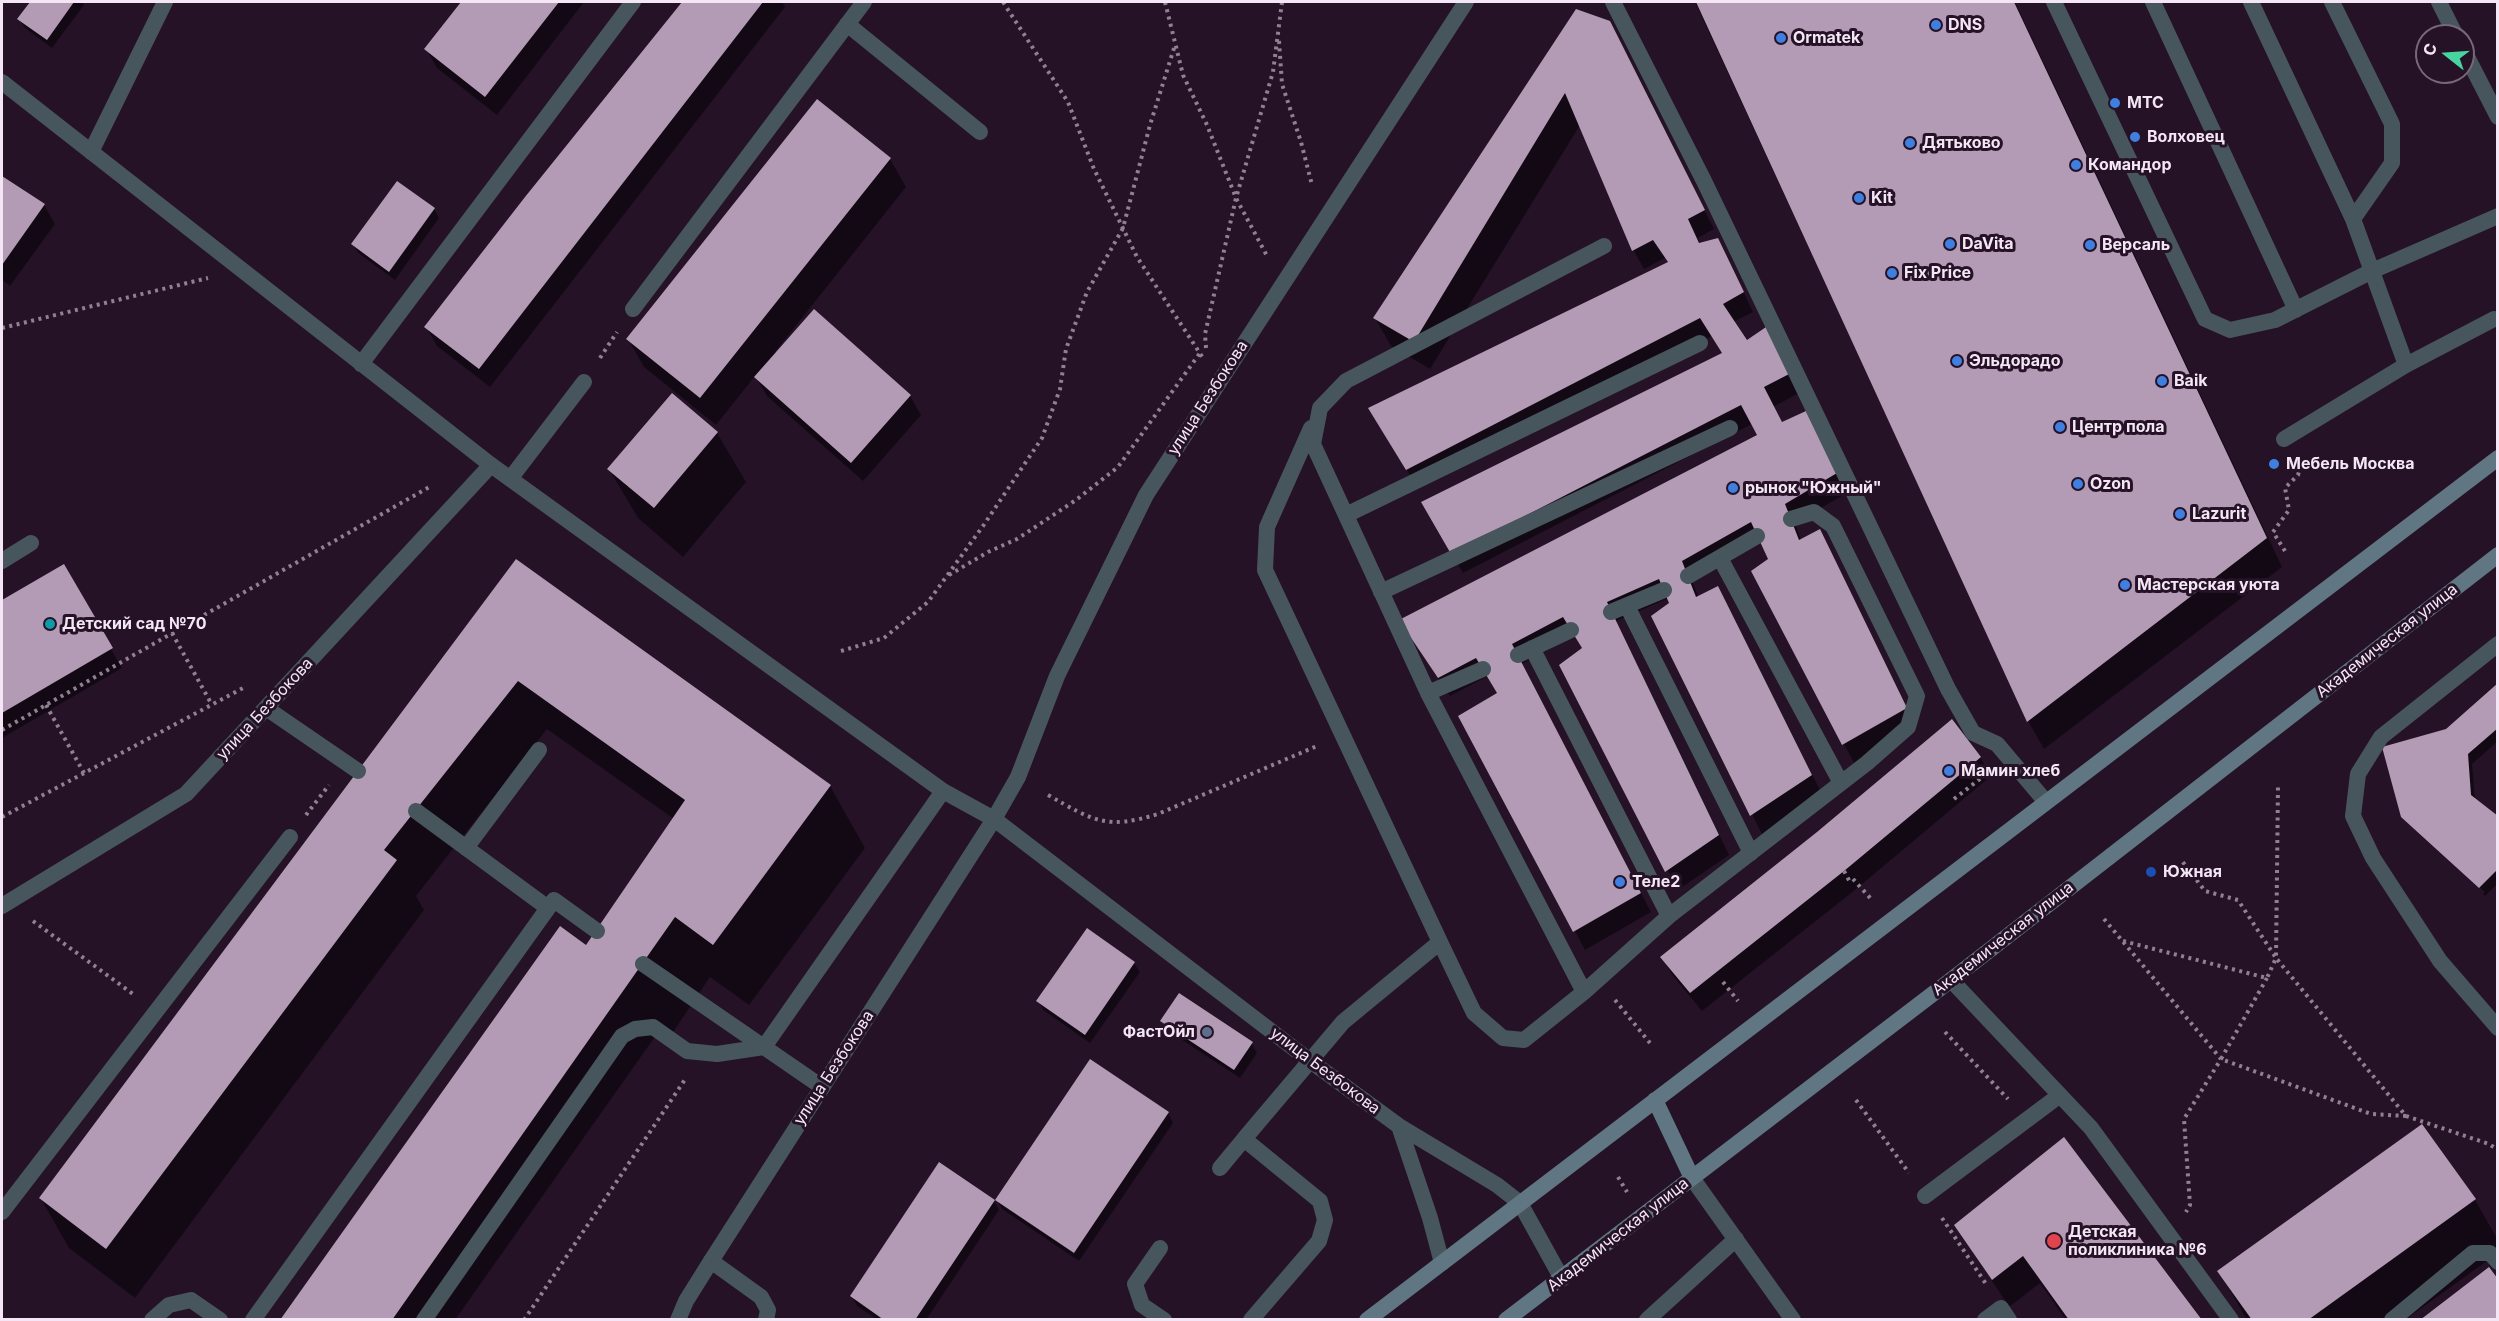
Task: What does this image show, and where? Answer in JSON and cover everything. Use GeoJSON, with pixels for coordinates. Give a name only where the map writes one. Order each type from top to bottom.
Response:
{"type":"FeatureCollection","features":[{"type":"Feature","properties":{"kind":"main road"},"geometry":{"type":"LineString","coordinates":[[1367,1320],[2498,458]]}},
{"type":"Feature","properties":{"kind":"main road","name":"Академическая улица"},"geometry":{"type":"LineString","coordinates":[[1506,1320],[1951,980],[2498,555]]}},
{"type":"Feature","properties":{"kind":"main road"},"geometry":{"type":"LineString","coordinates":[[1655,1100],[1692,1178]]}},
{"type":"Feature","properties":{"kind":"street"},"geometry":{"type":"LineString","coordinates":[[91,152],[165,2]]}},
{"type":"Feature","properties":{"kind":"street"},"geometry":{"type":"LineString","coordinates":[[361,364],[633,2]]}},
{"type":"Feature","properties":{"kind":"street"},"geometry":{"type":"LineString","coordinates":[[633,309],[864,2]]}},
{"type":"Feature","properties":{"kind":"street","name":"улица Безбокова"},"geometry":{"type":"LineString","coordinates":[[678,1320],[686,1300],[994,819],[1018,777],[1057,676],[1146,495],[1466,2]]}},
{"type":"Feature","properties":{"kind":"street"},"geometry":{"type":"LineString","coordinates":[[1613,2],[1704,181],[1948,689],[1973,733],[1997,744],[2046,802]]}},
{"type":"Feature","properties":{"kind":"street"},"geometry":{"type":"LineString","coordinates":[[2054,2],[2205,319],[2230,330],[2275,320],[2372,271],[2498,216]]}},
{"type":"Feature","properties":{"kind":"street"},"geometry":{"type":"LineString","coordinates":[[2153,2],[2296,310]]}},
{"type":"Feature","properties":{"kind":"street"},"geometry":{"type":"LineString","coordinates":[[2251,2],[2353,219],[2406,365]]}},
{"type":"Feature","properties":{"kind":"street"},"geometry":{"type":"LineString","coordinates":[[2332,2],[2392,124],[2392,163],[2353,219]]}},
{"type":"Feature","properties":{"kind":"street"},"geometry":{"type":"LineString","coordinates":[[2439,2],[2450,24]]}},
{"type":"Feature","properties":{"kind":"street"},"geometry":{"type":"LineString","coordinates":[[847,24],[980,132]]}},
{"type":"Feature","properties":{"kind":"street"},"geometry":{"type":"LineString","coordinates":[[2475,72],[2498,117]]}},
{"type":"Feature","properties":{"kind":"street"},"geometry":{"type":"LineString","coordinates":[[2,82],[490,465],[943,791],[994,819]]}},
{"type":"Feature","properties":{"kind":"street"},"geometry":{"type":"LineString","coordinates":[[1604,246],[1346,381],[1320,408],[1267,527],[1264,570],[1474,1012],[1503,1038],[1524,1040],[1584,992],[1669,916],[1841,783],[1908,727],[1917,696],[1833,526],[1814,512],[1791,519]]}},
{"type":"Feature","properties":{"kind":"street"},"geometry":{"type":"LineString","coordinates":[[2284,439],[2406,365],[2494,319]]}},
{"type":"Feature","properties":{"kind":"street"},"geometry":{"type":"LineString","coordinates":[[1346,515],[1700,343]]}},
{"type":"Feature","properties":{"kind":"street"},"geometry":{"type":"LineString","coordinates":[[510,479],[584,381]]}},
{"type":"Feature","properties":{"kind":"street"},"geometry":{"type":"LineString","coordinates":[[1320,408],[1313,444],[1428,693],[1584,992]]}},
{"type":"Feature","properties":{"kind":"street"},"geometry":{"type":"LineString","coordinates":[[1381,592],[1730,428]]}},
{"type":"Feature","properties":{"kind":"street","name":"улица Безбокова"},"geometry":{"type":"LineString","coordinates":[[5,904],[186,794],[490,465]]}},
{"type":"Feature","properties":{"kind":"street"},"geometry":{"type":"LineString","coordinates":[[1688,576],[1757,536]]}},
{"type":"Feature","properties":{"kind":"street"},"geometry":{"type":"LineString","coordinates":[[2,561],[31,543]]}},
{"type":"Feature","properties":{"kind":"street"},"geometry":{"type":"LineString","coordinates":[[1720,558],[1841,783]]}},
{"type":"Feature","properties":{"kind":"street"},"geometry":{"type":"LineString","coordinates":[[1664,590],[1619,609],[1751,853]]}},
{"type":"Feature","properties":{"kind":"street"},"geometry":{"type":"LineString","coordinates":[[1571,630],[1525,652],[1669,916]]}},
{"type":"Feature","properties":{"kind":"street"},"geometry":{"type":"LineString","coordinates":[[2498,644],[2381,737],[2358,774],[2353,816],[2373,858],[2440,961],[2498,1028]]}},
{"type":"Feature","properties":{"kind":"street"},"geometry":{"type":"LineString","coordinates":[[1428,693],[1483,669]]}},
{"type":"Feature","properties":{"kind":"street"},"geometry":{"type":"LineString","coordinates":[[266,708],[352,767]]}},
{"type":"Feature","properties":{"kind":"street"},"geometry":{"type":"LineString","coordinates":[[466,848],[539,750]]}},
{"type":"Feature","properties":{"kind":"street"},"geometry":{"type":"LineString","coordinates":[[423,1320],[622,1036],[635,1029],[653,1027],[687,1051],[717,1054],[764,1047],[943,791]]}},
{"type":"Feature","properties":{"kind":"street"},"geometry":{"type":"LineString","coordinates":[[416,811],[548,908]]}},
{"type":"Feature","properties":{"kind":"street","name":"улица Безбокова"},"geometry":{"type":"LineString","coordinates":[[994,819],[1399,1126],[1497,1185],[1520,1203]]}},
{"type":"Feature","properties":{"kind":"street"},"geometry":{"type":"LineString","coordinates":[[2,1212],[290,837]]}},
{"type":"Feature","properties":{"kind":"street"},"geometry":{"type":"LineString","coordinates":[[253,1320],[554,900],[597,931]]}},
{"type":"Feature","properties":{"kind":"street"},"geometry":{"type":"LineString","coordinates":[[1220,1168],[1343,1022],[1440,942]]}},
{"type":"Feature","properties":{"kind":"street"},"geometry":{"type":"LineString","coordinates":[[643,964],[822,1087]]}},
{"type":"Feature","properties":{"kind":"street"},"geometry":{"type":"LineString","coordinates":[[1951,980],[2091,1128],[2231,1320]]}},
{"type":"Feature","properties":{"kind":"street"},"geometry":{"type":"LineString","coordinates":[[1925,1196],[2060,1095]]}},
{"type":"Feature","properties":{"kind":"street"},"geometry":{"type":"LineString","coordinates":[[1399,1126],[1430,1218],[1442,1263]]}},
{"type":"Feature","properties":{"kind":"street"},"geometry":{"type":"LineString","coordinates":[[1244,1139],[1320,1201],[1325,1220],[1319,1241],[1251,1320]]}},
{"type":"Feature","properties":{"kind":"street"},"geometry":{"type":"LineString","coordinates":[[1692,1178],[1793,1320]]}},
{"type":"Feature","properties":{"kind":"street"},"geometry":{"type":"LineString","coordinates":[[1520,1203],[1562,1279]]}},
{"type":"Feature","properties":{"kind":"street"},"geometry":{"type":"LineString","coordinates":[[1647,1320],[1736,1239]]}},
{"type":"Feature","properties":{"kind":"street"},"geometry":{"type":"LineString","coordinates":[[1160,1248],[1135,1284],[1142,1305],[1164,1320]]}},
{"type":"Feature","properties":{"kind":"street"},"geometry":{"type":"LineString","coordinates":[[2392,1320],[2473,1253],[2490,1253],[2498,1262]]}},
{"type":"Feature","properties":{"kind":"street"},"geometry":{"type":"LineString","coordinates":[[711,1261],[761,1297],[768,1310],[766,1320]]}},
{"type":"Feature","properties":{"kind":"street"},"geometry":{"type":"LineString","coordinates":[[152,1320],[169,1305],[192,1300],[220,1320]]}},
{"type":"Feature","properties":{"kind":"street"},"geometry":{"type":"LineString","coordinates":[[1985,1320],[2001,1308],[2009,1320]]}},
{"type":"Feature","properties":{"kind":"path"},"geometry":{"type":"LineString","coordinates":[[1003,2],[1068,102],[1094,169],[1137,257],[1206,364],[1205,334],[1236,198],[1274,72],[1282,2]]}},
{"type":"Feature","properties":{"kind":"path"},"geometry":{"type":"LineString","coordinates":[[1164,2],[1183,75],[1207,125],[1236,198],[1283,284]]}},
{"type":"Feature","properties":{"kind":"path"},"geometry":{"type":"LineString","coordinates":[[1279,31],[1282,84],[1301,142],[1321,224]]}},
{"type":"Feature","properties":{"kind":"path"},"geometry":{"type":"LineString","coordinates":[[841,651],[884,638],[928,602],[1042,438],[1060,388],[1066,349],[1087,292],[1124,228],[1150,124],[1175,45]]}},
{"type":"Feature","properties":{"kind":"path"},"geometry":{"type":"LineString","coordinates":[[2,328],[241,270]]}},
{"type":"Feature","properties":{"kind":"path"},"geometry":{"type":"LineString","coordinates":[[584,381],[633,309]]}},
{"type":"Feature","properties":{"kind":"path"},"geometry":{"type":"LineString","coordinates":[[945,577],[988,552],[1017,539],[1076,500],[1118,466],[1200,353]]}},
{"type":"Feature","properties":{"kind":"path"},"geometry":{"type":"LineString","coordinates":[[2284,439],[2300,468],[2298,475],[2285,488],[2289,510],[2273,532],[2285,551]]}},
{"type":"Feature","properties":{"kind":"path"},"geometry":{"type":"LineString","coordinates":[[2,730],[436,483]]}},
{"type":"Feature","properties":{"kind":"path"},"geometry":{"type":"LineString","coordinates":[[172,633],[212,705]]}},
{"type":"Feature","properties":{"kind":"path"},"geometry":{"type":"LineString","coordinates":[[2,817],[263,677],[280,692]]}},
{"type":"Feature","properties":{"kind":"path"},"geometry":{"type":"LineString","coordinates":[[46,705],[84,773]]}},
{"type":"Feature","properties":{"kind":"path"},"geometry":{"type":"LineString","coordinates":[[1048,795],[1079,812],[1105,822],[1131,822],[1158,814],[1342,735]]}},
{"type":"Feature","properties":{"kind":"path"},"geometry":{"type":"LineString","coordinates":[[290,837],[352,767]]}},
{"type":"Feature","properties":{"kind":"path"},"geometry":{"type":"LineString","coordinates":[[1954,799],[1985,775]]}},
{"type":"Feature","properties":{"kind":"path"},"geometry":{"type":"LineString","coordinates":[[2190,1205],[2184,1119],[2268,978],[2276,958],[2278,786]]}},
{"type":"Feature","properties":{"kind":"path"},"geometry":{"type":"LineString","coordinates":[[2182,861],[2205,891],[2238,900],[2276,958],[2406,1116]]}},
{"type":"Feature","properties":{"kind":"path"},"geometry":{"type":"LineString","coordinates":[[1844,871],[1880,908]]}},
{"type":"Feature","properties":{"kind":"path"},"geometry":{"type":"LineString","coordinates":[[5,904],[156,1011]]}},
{"type":"Feature","properties":{"kind":"path"},"geometry":{"type":"LineString","coordinates":[[2103,919],[2221,1059],[2371,1114],[2406,1116],[2489,1144],[2498,1150]]}},
{"type":"Feature","properties":{"kind":"path"},"geometry":{"type":"LineString","coordinates":[[2122,941],[2268,978]]}},
{"type":"Feature","properties":{"kind":"path"},"geometry":{"type":"LineString","coordinates":[[1598,978],[1650,1043]]}},
{"type":"Feature","properties":{"kind":"path"},"geometry":{"type":"LineString","coordinates":[[1723,982],[1744,1008]]}},
{"type":"Feature","properties":{"kind":"path"},"geometry":{"type":"LineString","coordinates":[[1945,1032],[2027,1119]]}},
{"type":"Feature","properties":{"kind":"path"},"geometry":{"type":"LineString","coordinates":[[524,1320],[702,1052]]}},
{"type":"Feature","properties":{"kind":"path"},"geometry":{"type":"LineString","coordinates":[[1856,1100],[1981,1277]]}},
{"type":"Feature","properties":{"kind":"path"},"geometry":{"type":"LineString","coordinates":[[1618,1177],[1631,1200]]}},
{"type":"Feature","properties":{"kind":"building"},"geometry":{"type":"Polygon","coordinates":[[[30,2],[74,2],[47,40],[17,19],[30,2]]]}},
{"type":"Feature","properties":{"kind":"building"},"geometry":{"type":"Polygon","coordinates":[[[461,2],[559,2],[485,97],[424,49],[461,2]]]}},
{"type":"Feature","properties":{"kind":"building"},"geometry":{"type":"Polygon","coordinates":[[[682,2],[763,2],[479,369],[424,327],[682,2]]]}},
{"type":"Feature","properties":{"kind":"building"},"geometry":{"type":"Polygon","coordinates":[[[1696,2],[2014,2],[2267,538],[2027,722],[1696,2]]]}},
{"type":"Feature","properties":{"kind":"building","name":"рынок \"Южный\""},"geometry":{"type":"Polygon","coordinates":[[[1576,9],[1610,21],[1705,210],[1688,219],[1699,243],[1718,238],[1744,292],[1723,304],[1747,340],[1769,325],[1793,372],[1764,387],[1782,422],[1806,411],[1837,473],[1785,504],[1799,540],[1820,529],[1907,708],[1842,745],[1751,571],[1768,559],[1751,522],[1682,561],[1696,597],[1718,586],[1812,775],[1750,816],[1651,616],[1669,603],[1659,579],[1607,602],[1719,835],[1665,872],[1559,665],[1582,648],[1563,617],[1512,644],[1641,893],[1573,932],[1458,716],[1497,693],[1476,658],[1438,678],[1399,620],[1757,435],[1741,405],[1451,554],[1421,502],[1722,353],[1700,318],[1406,470],[1368,408],[1668,262],[1653,240],[1632,251],[1565,93],[1414,342],[1373,318],[1576,9]]]}},
{"type":"Feature","properties":{"kind":"building"},"geometry":{"type":"Polygon","coordinates":[[[817,99],[891,158],[700,398],[626,339],[817,99]]]}},
{"type":"Feature","properties":{"kind":"building"},"geometry":{"type":"Polygon","coordinates":[[[2,176],[45,204],[2,265],[2,176]]]}},
{"type":"Feature","properties":{"kind":"building"},"geometry":{"type":"Polygon","coordinates":[[[397,181],[435,208],[389,272],[351,244],[397,181]]]}},
{"type":"Feature","properties":{"kind":"building"},"geometry":{"type":"Polygon","coordinates":[[[814,309],[911,395],[851,463],[754,377],[814,309]]]}},
{"type":"Feature","properties":{"kind":"building"},"geometry":{"type":"Polygon","coordinates":[[[672,393],[718,432],[654,508],[607,469],[672,393]]]}},
{"type":"Feature","properties":{"kind":"building"},"geometry":{"type":"Polygon","coordinates":[[[516,559],[831,785],[713,945],[675,917],[392,1320],[280,1320],[560,926],[586,945],[685,800],[518,681],[384,850],[397,860],[106,1249],[39,1198],[516,559]]]}},
{"type":"Feature","properties":{"kind":"building","name":"Детский сад №70"},"geometry":{"type":"Polygon","coordinates":[[[64,564],[113,648],[2,713],[2,600],[64,564]]]}},
{"type":"Feature","properties":{"kind":"building"},"geometry":{"type":"Polygon","coordinates":[[[2498,683],[2498,728],[2468,754],[2471,795],[2498,816],[2498,869],[2479,888],[2401,817],[2382,747],[2446,729],[2498,683]]]}},
{"type":"Feature","properties":{"kind":"building"},"geometry":{"type":"Polygon","coordinates":[[[1952,719],[1981,757],[1844,871],[1690,993],[1660,957],[1817,832],[1952,719]]]}},
{"type":"Feature","properties":{"kind":"building"},"geometry":{"type":"Polygon","coordinates":[[[1087,928],[1135,962],[1085,1035],[1036,1001],[1087,928]]]}},
{"type":"Feature","properties":{"kind":"building","name":"ФастОйл"},"geometry":{"type":"Polygon","coordinates":[[[1179,993],[1253,1042],[1234,1070],[1160,1021],[1179,993]]]}},
{"type":"Feature","properties":{"kind":"building"},"geometry":{"type":"Polygon","coordinates":[[[1090,1059],[1169,1112],[1074,1253],[995,1200],[1090,1059]]]}},
{"type":"Feature","properties":{"kind":"building"},"geometry":{"type":"Polygon","coordinates":[[[2422,1124],[2476,1199],[2308,1320],[2252,1320],[2217,1271],[2422,1124]]]}},
{"type":"Feature","properties":{"kind":"building","name":"Детская поликлиника №6"},"geometry":{"type":"Polygon","coordinates":[[[2064,1137],[2202,1320],[2069,1320],[2023,1256],[1992,1280],[1954,1225],[2064,1137]]]}},
{"type":"Feature","properties":{"kind":"building"},"geometry":{"type":"Polygon","coordinates":[[[939,1162],[995,1200],[915,1320],[884,1320],[850,1296],[939,1162]]]}},
{"type":"Feature","properties":{"kind":"building"},"geometry":{"type":"Polygon","coordinates":[[[2489,1267],[2498,1279],[2498,1320],[2420,1320],[2489,1267]]]}},
{"type":"Feature","properties":{"kind":"place","name":"DNS"},"geometry":{"type":"Point","coordinates":[1936,25]}},
{"type":"Feature","properties":{"kind":"place","name":"Ormatek"},"geometry":{"type":"Point","coordinates":[1781,38]}},
{"type":"Feature","properties":{"kind":"place","name":"МТС"},"geometry":{"type":"Point","coordinates":[2115,103]}},
{"type":"Feature","properties":{"kind":"place","name":"Волховец"},"geometry":{"type":"Point","coordinates":[2135,137]}},
{"type":"Feature","properties":{"kind":"place","name":"Дятьково"},"geometry":{"type":"Point","coordinates":[1910,143]}},
{"type":"Feature","properties":{"kind":"place","name":"Командор"},"geometry":{"type":"Point","coordinates":[2076,165]}},
{"type":"Feature","properties":{"kind":"place","name":"Kit"},"geometry":{"type":"Point","coordinates":[1859,198]}},
{"type":"Feature","properties":{"kind":"place","name":"DaVita"},"geometry":{"type":"Point","coordinates":[1950,244]}},
{"type":"Feature","properties":{"kind":"place","name":"Версаль"},"geometry":{"type":"Point","coordinates":[2090,245]}},
{"type":"Feature","properties":{"kind":"place","name":"Fix Price"},"geometry":{"type":"Point","coordinates":[1892,273]}},
{"type":"Feature","properties":{"kind":"place","name":"Эльдорадо"},"geometry":{"type":"Point","coordinates":[1957,361]}},
{"type":"Feature","properties":{"kind":"place","name":"Baik"},"geometry":{"type":"Point","coordinates":[2162,381]}},
{"type":"Feature","properties":{"kind":"place","name":"Центр пола"},"geometry":{"type":"Point","coordinates":[2060,427]}},
{"type":"Feature","properties":{"kind":"place","name":"Мебель Москва"},"geometry":{"type":"Point","coordinates":[2274,464]}},
{"type":"Feature","properties":{"kind":"place","name":"Ozon"},"geometry":{"type":"Point","coordinates":[2078,484]}},
{"type":"Feature","properties":{"kind":"place","name":"рынок \"Южный\""},"geometry":{"type":"Point","coordinates":[1733,488]}},
{"type":"Feature","properties":{"kind":"place","name":"Lazurit"},"geometry":{"type":"Point","coordinates":[2180,514]}},
{"type":"Feature","properties":{"kind":"place","name":"Мастерская уюта"},"geometry":{"type":"Point","coordinates":[2125,585]}},
{"type":"Feature","properties":{"kind":"place","name":"Детский сад №70"},"geometry":{"type":"Point","coordinates":[50,624]}},
{"type":"Feature","properties":{"kind":"place","name":"Мамин хлеб"},"geometry":{"type":"Point","coordinates":[1949,771]}},
{"type":"Feature","properties":{"kind":"place","name":"Южная"},"geometry":{"type":"Point","coordinates":[2151,872]}},
{"type":"Feature","properties":{"kind":"place","name":"Теле2"},"geometry":{"type":"Point","coordinates":[1620,882]}},
{"type":"Feature","properties":{"kind":"place","name":"ФастОйл"},"geometry":{"type":"Point","coordinates":[1207,1032]}},
{"type":"Feature","properties":{"kind":"place","name":"Детская поликлиника №6"},"geometry":{"type":"Point","coordinates":[2054,1241]}}]}
